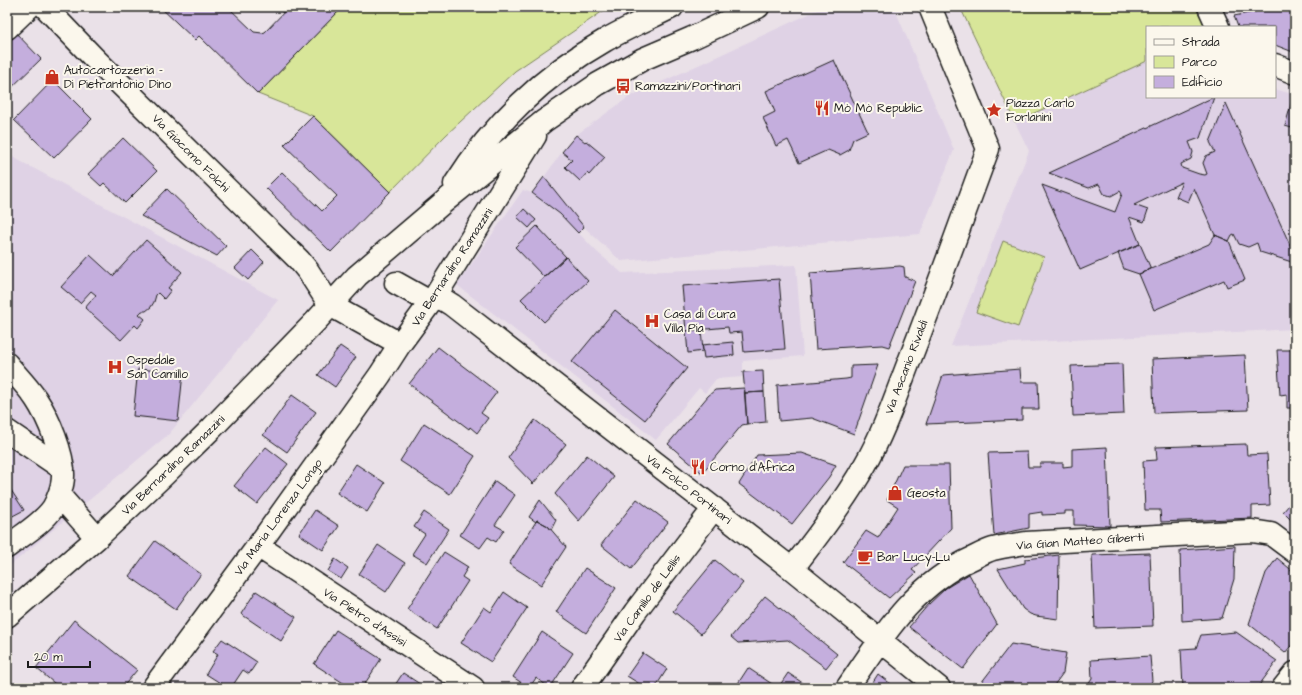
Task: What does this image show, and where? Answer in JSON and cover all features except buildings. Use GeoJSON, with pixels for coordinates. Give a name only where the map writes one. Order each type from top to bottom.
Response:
{"type":"FeatureCollection","features":[{"type":"Feature","properties":{"kind":"street"},"geometry":{"type":"LineString","coordinates":[[7,28],[29,7]]}},
{"type":"Feature","properties":{"kind":"street","name":"Via Giacomo Folchi"},"geometry":{"type":"LineString","coordinates":[[45,7],[94,58],[299,260],[330,305]]}},
{"type":"Feature","properties":{"kind":"street","name":"Via Bernardino Ramazzini"},"geometry":{"type":"LineString","coordinates":[[445,201],[471,160],[500,124],[556,72],[605,40],[672,7]]}},
{"type":"Feature","properties":{"kind":"street","name":"Via Bernardino Ramazzini"},"geometry":{"type":"LineString","coordinates":[[7,616],[97,538],[164,476],[366,267],[445,201],[544,121],[588,91],[627,67],[758,7]]}},
{"type":"Feature","properties":{"kind":"street","name":"Via Ascanio Rivaldi"},"geometry":{"type":"LineString","coordinates":[[792,569],[848,494],[866,464],[886,422],[988,149],[930,7]]}},
{"type":"Feature","properties":{"kind":"street"},"geometry":{"type":"LineString","coordinates":[[1208,7],[1218,26]]}},
{"type":"Feature","properties":{"kind":"street"},"geometry":{"type":"LineString","coordinates":[[1276,65],[1295,73]]}},
{"type":"Feature","properties":{"kind":"street","name":"Via Bernardino Ramazzini"},"geometry":{"type":"LineString","coordinates":[[400,344],[433,299],[544,121]]}},
{"type":"Feature","properties":{"kind":"street","name":"Via Folco Portinari"},"geometry":{"type":"LineString","coordinates":[[396,282],[433,299],[452,305],[792,569],[939,688]]}},
{"type":"Feature","properties":{"kind":"street"},"geometry":{"type":"LineString","coordinates":[[330,305],[400,344]]}},
{"type":"Feature","properties":{"kind":"street","name":"Via Maria Lorenza Longo"},"geometry":{"type":"LineString","coordinates":[[158,686],[380,375],[400,344]]}},
{"type":"Feature","properties":{"kind":"street"},"geometry":{"type":"LineString","coordinates":[[7,364],[30,392],[45,414],[54,436],[64,477],[54,507],[44,518],[7,547]]}},
{"type":"Feature","properties":{"kind":"street"},"geometry":{"type":"LineString","coordinates":[[7,431],[63,469]]}},
{"type":"Feature","properties":{"kind":"street"},"geometry":{"type":"LineString","coordinates":[[58,495],[97,538]]}},
{"type":"Feature","properties":{"kind":"street","name":"Via Camillo de Lellis"},"geometry":{"type":"LineString","coordinates":[[582,688],[635,612],[714,508]]}},
{"type":"Feature","properties":{"kind":"street","name":"Via Gian Matteo Giberti"},"geometry":{"type":"LineString","coordinates":[[848,688],[880,640],[922,591],[940,576],[963,562],[992,549],[1026,543],[1252,531],[1271,534],[1295,552]]}},
{"type":"Feature","properties":{"kind":"street","name":"Via Pietro d'Assisi"},"geometry":{"type":"LineString","coordinates":[[258,546],[473,688]]}},
{"type":"Feature","properties":{"kind":"street"},"geometry":{"type":"LineString","coordinates":[[1283,688],[1295,673]]}},
{"type":"Feature","properties":{"kind":"shaded area"},"geometry":{"type":"Polygon","coordinates":[[[824,7],[894,7],[954,150],[920,234],[621,261],[584,227],[544,177],[576,135],[629,97],[824,7]]]}},
{"type":"Feature","properties":{"kind":"shaded area"},"geometry":{"type":"Polygon","coordinates":[[[1146,61],[1146,98],[1276,98],[1276,89],[1295,95],[1295,329],[951,346],[1029,151],[1015,122],[1146,61]]]}},
{"type":"Feature","properties":{"kind":"shaded area","name":"Ospedale San Camillo"},"geometry":{"type":"Polygon","coordinates":[[[7,154],[278,300],[169,434],[7,568],[7,154]]]}},
{"type":"Feature","properties":{"kind":"shaded area","name":"Casa di Cura Villa Pia"},"geometry":{"type":"Polygon","coordinates":[[[523,190],[532,193],[560,214],[597,252],[622,273],[796,265],[803,356],[743,361],[743,377],[716,379],[705,393],[699,388],[656,440],[457,285],[523,190]]]}},
{"type":"Feature","properties":{"kind":"green space"},"geometry":{"type":"Polygon","coordinates":[[[333,7],[609,7],[515,71],[446,135],[390,192],[313,116],[258,94],[338,12],[333,7]]]}},
{"type":"Feature","properties":{"kind":"green space"},"geometry":{"type":"Polygon","coordinates":[[[960,7],[1200,7],[1210,26],[1146,26],[1146,61],[1015,122],[960,7]]]}},
{"type":"Feature","properties":{"kind":"green space"},"geometry":{"type":"Polygon","coordinates":[[[1003,241],[1044,257],[1018,327],[976,312],[1003,241]]]}},
{"type":"Feature","properties":{"kind":"place","name":"Autocartozzeria - Di Pietrantonio Dino"},"geometry":{"type":"Point","coordinates":[52,77]}},
{"type":"Feature","properties":{"kind":"place","name":"Ramazzini/Portinari"},"geometry":{"type":"Point","coordinates":[623,86]}},
{"type":"Feature","properties":{"kind":"place","name":"Mò Mò Republic"},"geometry":{"type":"Point","coordinates":[822,108]}},
{"type":"Feature","properties":{"kind":"place","name":"Piazza Carlo Forlanini"},"geometry":{"type":"Point","coordinates":[994,110]}},
{"type":"Feature","properties":{"kind":"place","name":"Casa di Cura Villa Pia"},"geometry":{"type":"Point","coordinates":[652,321]}},
{"type":"Feature","properties":{"kind":"place","name":"Ospedale San Camillo"},"geometry":{"type":"Point","coordinates":[115,367]}},
{"type":"Feature","properties":{"kind":"place","name":"Corno d'Africa"},"geometry":{"type":"Point","coordinates":[698,467]}},
{"type":"Feature","properties":{"kind":"place","name":"Geosta"},"geometry":{"type":"Point","coordinates":[895,493]}},
{"type":"Feature","properties":{"kind":"place","name":"Bar Lucy-Lu"},"geometry":{"type":"Point","coordinates":[865,557]}}]}
